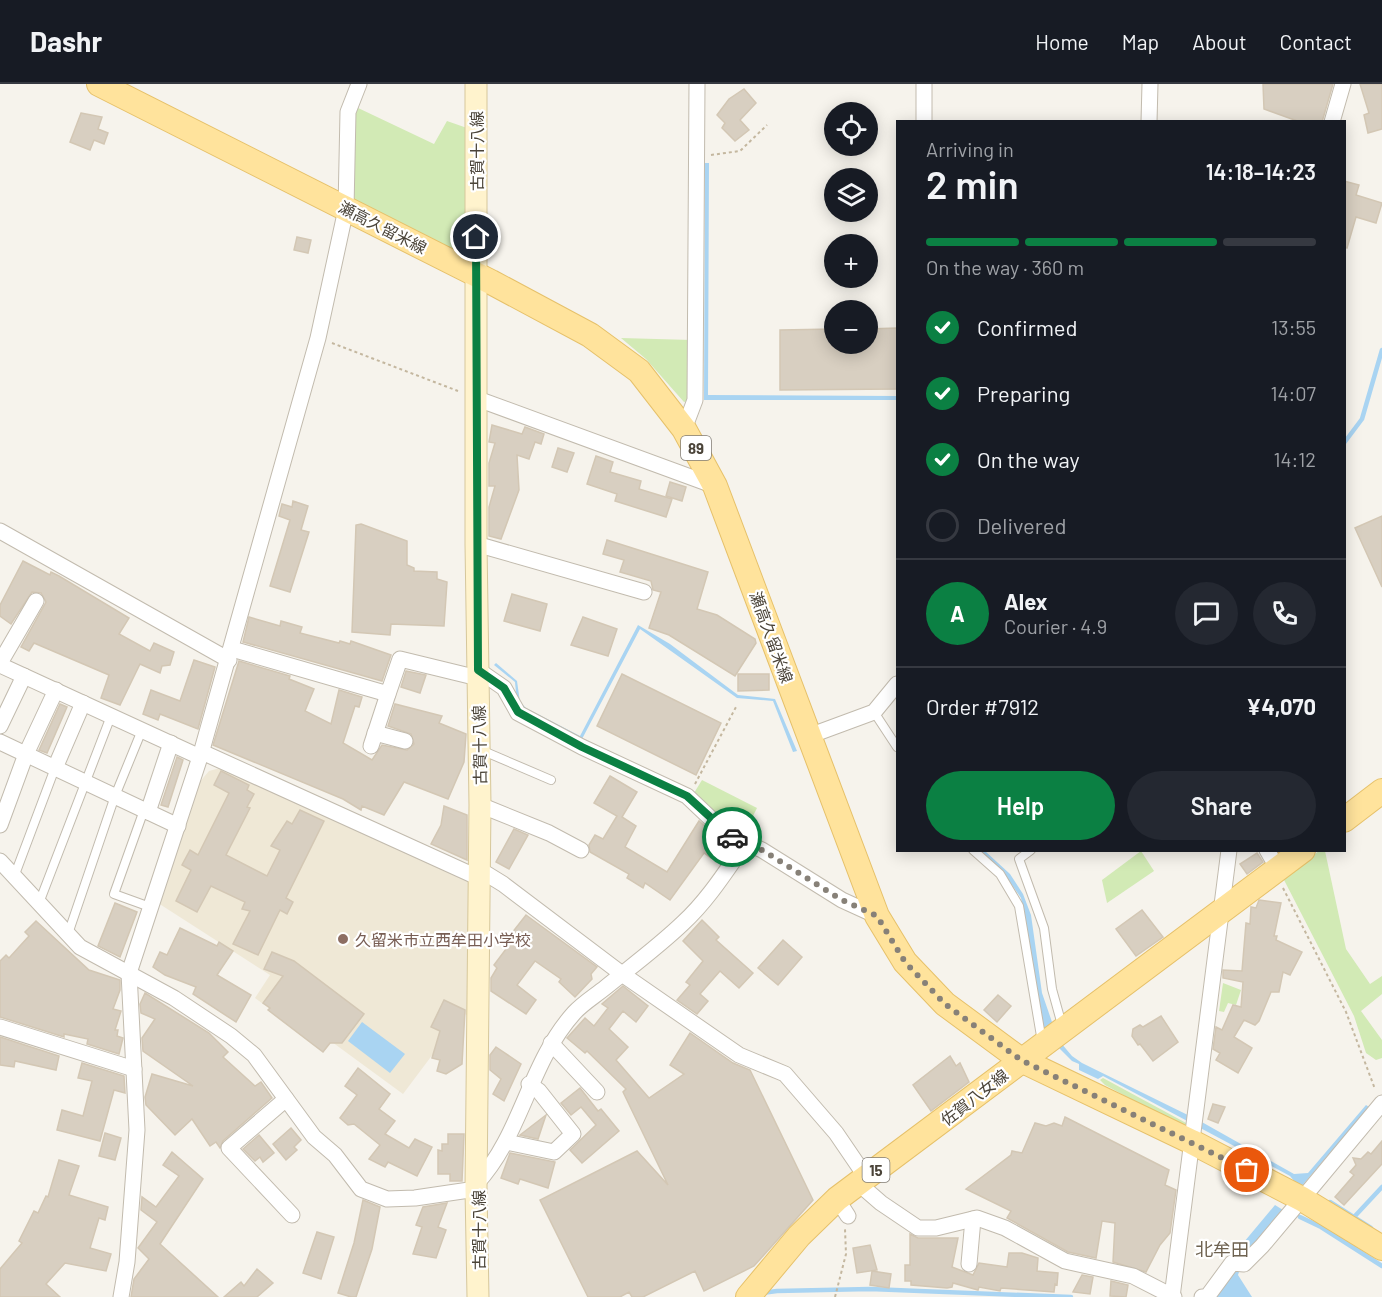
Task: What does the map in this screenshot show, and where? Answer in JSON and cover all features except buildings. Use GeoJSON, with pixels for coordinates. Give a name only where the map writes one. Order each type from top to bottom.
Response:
{"type":"FeatureCollection","features":[{"type":"Feature","properties":{"kind":"main road","name":"瀬高久留米線"},"geometry":{"type":"LineString","coordinates":[[99,84],[475,274],[590,335],[639,371],[684,429],[715,486],[877,916],[905,962],[945,1004],[1021,1060],[1192,1142],[1382,1248]]}},
{"type":"Feature","properties":{"kind":"main road","name":"古賀十八線"},"geometry":{"type":"LineString","coordinates":[[476,84],[476,544],[480,805],[477,873],[478,1297]]}},
{"type":"Feature","properties":{"kind":"main road"},"geometry":{"type":"LineString","coordinates":[[1346,818],[1382,791]]}},
{"type":"Feature","properties":{"kind":"main road","name":"佐賀八女線"},"geometry":{"type":"LineString","coordinates":[[748,1297],[799,1236],[843,1207],[862,1180],[1222,912],[1273,864],[1299,852]]}},
{"type":"Feature","properties":{"kind":"street"},"geometry":{"type":"LineString","coordinates":[[121,1297],[127,1262],[137,1130],[129,973],[201,754],[318,338],[346,209],[348,112],[359,84]]}},
{"type":"Feature","properties":{"kind":"street"},"geometry":{"type":"LineString","coordinates":[[684,429],[694,400],[697,84]]}},
{"type":"Feature","properties":{"kind":"street"},"geometry":{"type":"LineString","coordinates":[[924,84],[924,120]]}},
{"type":"Feature","properties":{"kind":"street"},"geometry":{"type":"LineString","coordinates":[[1149,120],[1150,84]]}},
{"type":"Feature","properties":{"kind":"street"},"geometry":{"type":"LineString","coordinates":[[1333,120],[1343,84]]}},
{"type":"Feature","properties":{"kind":"street"},"geometry":{"type":"LineString","coordinates":[[476,398],[715,486]]}},
{"type":"Feature","properties":{"kind":"street"},"geometry":{"type":"LineString","coordinates":[[0,531],[230,655],[388,694]]}},
{"type":"Feature","properties":{"kind":"street"},"geometry":{"type":"LineString","coordinates":[[476,544],[644,592]]}},
{"type":"Feature","properties":{"kind":"street"},"geometry":{"type":"LineString","coordinates":[[36,601],[0,664],[141,730],[504,884],[622,974],[740,1055],[785,1074],[836,1133],[862,1180],[881,1203],[918,1228],[936,1228],[973,1219],[1005,1228],[1065,1261],[1133,1276],[1173,1297],[1229,852]]}},
{"type":"Feature","properties":{"kind":"street"},"geometry":{"type":"LineString","coordinates":[[405,741],[373,740],[400,659],[478,674],[504,688],[518,712],[582,747],[687,796],[726,834],[762,850],[842,900],[877,916]]}},
{"type":"Feature","properties":{"kind":"street"},"geometry":{"type":"LineString","coordinates":[[0,726],[24,676]]}},
{"type":"Feature","properties":{"kind":"street"},"geometry":{"type":"LineString","coordinates":[[809,736],[874,712],[896,685]]}},
{"type":"Feature","properties":{"kind":"street"},"geometry":{"type":"LineString","coordinates":[[0,825],[26,754],[56,690]]}},
{"type":"Feature","properties":{"kind":"street"},"geometry":{"type":"LineString","coordinates":[[55,768],[83,703]]}},
{"type":"Feature","properties":{"kind":"street"},"geometry":{"type":"LineString","coordinates":[[0,742],[178,826]]}},
{"type":"Feature","properties":{"kind":"street"},"geometry":{"type":"LineString","coordinates":[[146,811],[171,743]]}},
{"type":"Feature","properties":{"kind":"street"},"geometry":{"type":"LineString","coordinates":[[480,805],[549,833],[580,850]]}},
{"type":"Feature","properties":{"kind":"street"},"geometry":{"type":"LineString","coordinates":[[0,861],[80,947],[174,998],[231,1036],[254,1055],[314,1137],[335,1155],[361,1189],[387,1199],[477,1186],[506,1142],[529,1084],[551,1043],[575,1012],[684,923],[705,901],[745,844]]}},
{"type":"Feature","properties":{"kind":"street"},"geometry":{"type":"LineString","coordinates":[[0,1027],[134,1069]]}},
{"type":"Feature","properties":{"kind":"street"},"geometry":{"type":"LineString","coordinates":[[551,1043],[597,1092]]}},
{"type":"Feature","properties":{"kind":"street"},"geometry":{"type":"LineString","coordinates":[[506,1142],[554,1152],[573,1134],[539,1091],[529,1084]]}},
{"type":"Feature","properties":{"kind":"street"},"geometry":{"type":"LineString","coordinates":[[286,1099],[229,1148],[292,1215]]}},
{"type":"Feature","properties":{"kind":"street"},"geometry":{"type":"LineString","coordinates":[[1202,1297],[1207,1297],[1232,1263],[1244,1264],[1262,1246],[1380,1099]]}},
{"type":"Feature","properties":{"kind":"street"},"geometry":{"type":"LineString","coordinates":[[969,1264],[973,1219]]}},
{"type":"Feature","properties":{"kind":"lane"},"geometry":{"type":"LineString","coordinates":[[874,712],[896,745]]}},
{"type":"Feature","properties":{"kind":"lane"},"geometry":{"type":"LineString","coordinates":[[39,903],[111,716]]}},
{"type":"Feature","properties":{"kind":"lane"},"geometry":{"type":"LineString","coordinates":[[68,934],[115,796],[141,730]]}},
{"type":"Feature","properties":{"kind":"lane"},"geometry":{"type":"LineString","coordinates":[[479,749],[551,780]]}},
{"type":"Feature","properties":{"kind":"lane"},"geometry":{"type":"LineString","coordinates":[[14,876],[55,768]]}},
{"type":"Feature","properties":{"kind":"lane"},"geometry":{"type":"LineString","coordinates":[[146,811],[114,894],[150,907]]}},
{"type":"Feature","properties":{"kind":"lane"},"geometry":{"type":"LineString","coordinates":[[975,852],[1000,874],[1019,906],[1042,1045]]}},
{"type":"Feature","properties":{"kind":"lane"},"geometry":{"type":"LineString","coordinates":[[1028,852],[1019,859],[1044,928],[1052,989],[1064,1030]]}},
{"type":"Feature","properties":{"kind":"path"},"geometry":{"type":"LineString","coordinates":[[696,155],[723,155],[740,150],[766,125]]}},
{"type":"Feature","properties":{"kind":"path"},"geometry":{"type":"LineString","coordinates":[[318,338],[476,398]]}},
{"type":"Feature","properties":{"kind":"path"},"geometry":{"type":"LineString","coordinates":[[687,796],[736,707]]}},
{"type":"Feature","properties":{"kind":"path"},"geometry":{"type":"LineString","coordinates":[[1273,864],[1346,1012],[1380,1099]]}},
{"type":"Feature","properties":{"kind":"path"},"geometry":{"type":"LineString","coordinates":[[835,1297],[846,1254],[843,1207]]}},
{"type":"Feature","properties":{"kind":"shaded area","name":"久留米市立西牟田小学校"},"geometry":{"type":"Polygon","coordinates":[[[220,768],[472,882],[473,1017],[455,1011],[436,1050],[403,1094],[332,1042],[325,1050],[255,998],[270,975],[158,903],[198,784],[209,771],[220,768]]]}},
{"type":"Feature","properties":{"kind":"green space"},"geometry":{"type":"Polygon","coordinates":[[[356,107],[434,144],[447,121],[467,128],[466,250],[458,253],[352,199],[352,131],[356,107]]]}},
{"type":"Feature","properties":{"kind":"green space"},"geometry":{"type":"Polygon","coordinates":[[[621,338],[692,340],[692,400],[684,402],[646,359],[621,338]]]}},
{"type":"Feature","properties":{"kind":"green space"},"geometry":{"type":"Polygon","coordinates":[[[702,780],[757,808],[743,836],[733,831],[694,793],[702,780]]]}},
{"type":"Feature","properties":{"kind":"green space"},"geometry":{"type":"Polygon","coordinates":[[[1140,852],[1154,871],[1107,903],[1102,880],[1140,852]]]}},
{"type":"Feature","properties":{"kind":"green space"},"geometry":{"type":"Polygon","coordinates":[[[1318,852],[1325,852],[1346,949],[1370,984],[1382,976],[1382,994],[1361,1011],[1382,1040],[1382,1058],[1376,1060],[1366,1053],[1354,1016],[1283,878],[1318,852]]]}},
{"type":"Feature","properties":{"kind":"green space"},"geometry":{"type":"Polygon","coordinates":[[[1223,983],[1241,990],[1236,1005],[1228,1003],[1224,1012],[1219,1011],[1223,983]]]}},
{"type":"Feature","properties":{"kind":"green space"},"geometry":{"type":"Polygon","coordinates":[[[1103,1078],[1188,1124],[1180,1125],[1105,1085],[1100,1080],[1103,1078]]]}},
{"type":"Feature","properties":{"kind":"water"},"geometry":{"type":"Polygon","coordinates":[[[705,163],[709,163],[708,395],[896,396],[896,400],[704,400],[705,163]]]}},
{"type":"Feature","properties":{"kind":"water"},"geometry":{"type":"Polygon","coordinates":[[[638,625],[670,644],[738,695],[775,699],[797,751],[793,752],[773,701],[737,698],[640,629],[582,739],[525,710],[517,703],[515,682],[494,665],[496,663],[517,681],[520,702],[526,708],[580,736],[638,625]]]}},
{"type":"Feature","properties":{"kind":"water"},"geometry":{"type":"Polygon","coordinates":[[[982,852],[986,852],[1010,874],[1023,894],[1031,915],[1042,993],[1052,1022],[1050,1030],[1072,1056],[1082,1063],[1200,1121],[1294,1174],[1308,1173],[1366,1105],[1369,1107],[1300,1188],[1290,1176],[1103,1076],[1098,1079],[1079,1070],[1079,1064],[1072,1061],[1045,1034],[1021,898],[1001,869],[982,852]]]}},
{"type":"Feature","properties":{"kind":"water"},"geometry":{"type":"Polygon","coordinates":[[[362,1022],[405,1054],[390,1073],[348,1041],[362,1022]]]}},
{"type":"Feature","properties":{"kind":"water"},"geometry":{"type":"Polygon","coordinates":[[[1275,1205],[1283,1210],[1241,1266],[1238,1275],[1252,1297],[1212,1297],[1232,1272],[1239,1248],[1275,1205]]]}},
{"type":"Feature","properties":{"kind":"waterway"},"geometry":{"type":"LineString","coordinates":[[1346,440],[1362,419],[1382,350]]}},
{"type":"Feature","properties":{"kind":"waterway"},"geometry":{"type":"LineString","coordinates":[[1355,1216],[1382,1187]]}},
{"type":"Feature","properties":{"kind":"waterway"},"geometry":{"type":"LineString","coordinates":[[1330,1202],[1371,1228]]}},
{"type":"Feature","properties":{"kind":"waterway"},"geometry":{"type":"LineString","coordinates":[[1300,1217],[1321,1227],[1382,1266]]}},
{"type":"Feature","properties":{"kind":"waterway"},"geometry":{"type":"LineString","coordinates":[[762,1293],[870,1289],[1071,1297]]}},
{"type":"Feature","properties":{"kind":"way so far"},"geometry":{"type":"LineString","coordinates":[[732,837],[762,850],[842,900],[877,916],[905,962],[945,1004],[1021,1060],[1061,1082],[1247,1170]]}},
{"type":"Feature","properties":{"kind":"place","name":"久留米市立西牟田小学校"},"geometry":{"type":"Point","coordinates":[343,939]}},
{"type":"Feature","properties":{"kind":"district","name":"北牟田"},"geometry":{"type":"Point","coordinates":[1222,1249]}},
{"type":"Feature","properties":{"kind":"route"},"geometry":{"type":"LineString","coordinates":[[476,237],[478,670],[504,688],[518,712],[582,747],[687,796],[726,834],[732,837]]}}]}
